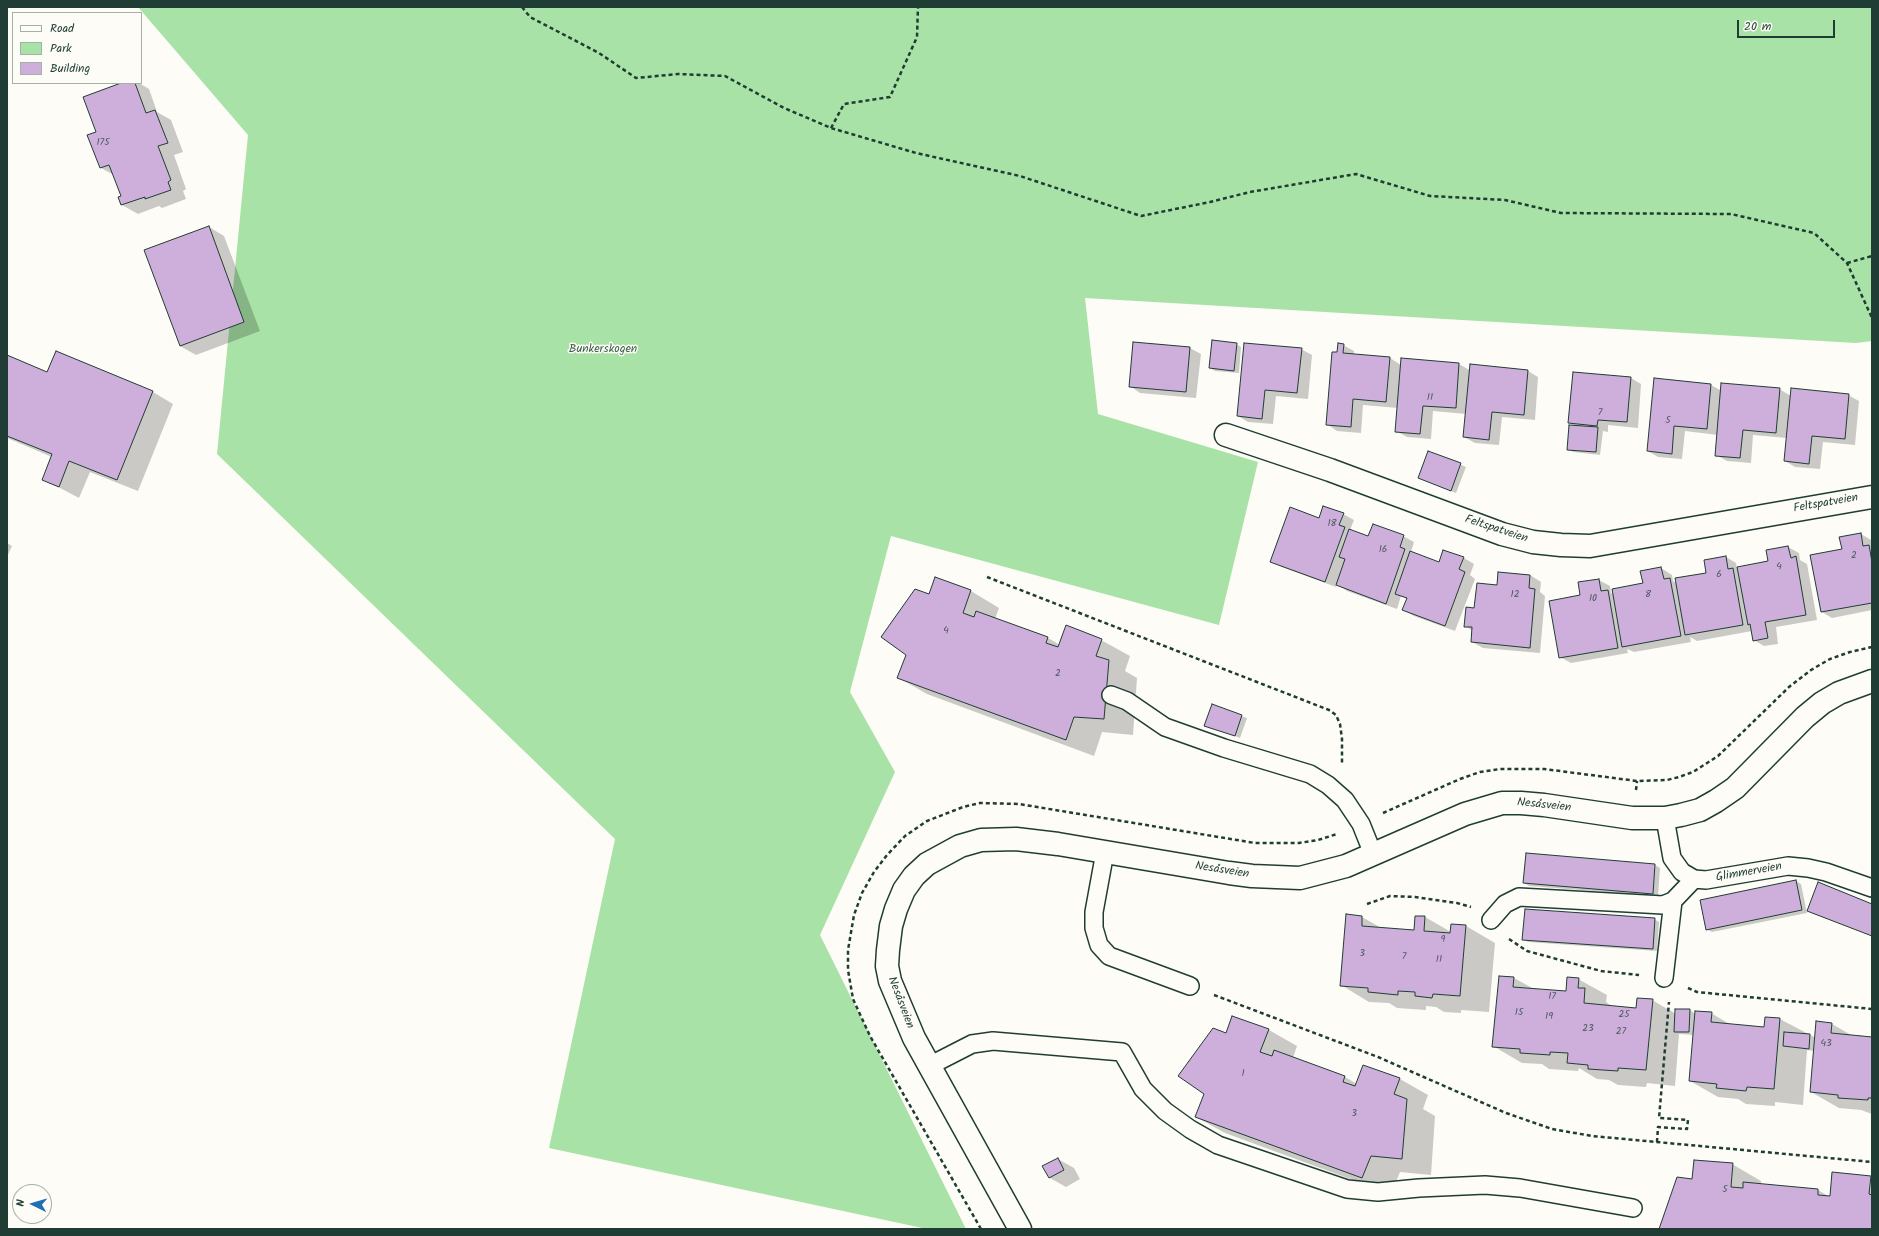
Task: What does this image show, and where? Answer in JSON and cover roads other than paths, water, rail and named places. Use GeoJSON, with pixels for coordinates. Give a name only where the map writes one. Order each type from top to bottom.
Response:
{"type":"FeatureCollection","features":[{"type":"Feature","properties":{"kind":"street","name":"Feltspatveien"},"geometry":{"type":"LineString","coordinates":[[1226,435],[1330,470],[1502,534],[1533,542],[1561,545],[1590,546],[1872,497]]}},
{"type":"Feature","properties":{"kind":"street","name":"Nesåsveien"},"geometry":{"type":"LineString","coordinates":[[1020,1229],[929,1066],[890,981],[887,966],[889,938],[896,908],[904,890],[914,876],[928,864],[960,846],[981,840],[1016,839],[1105,852],[1228,873],[1277,878],[1300,878],[1346,866],[1465,814],[1502,803],[1544,805],[1632,818],[1665,818],[1700,810],[1716,801],[1735,788],[1755,770],[1805,717],[1822,703],[1839,693],[1872,681]]}},
{"type":"Feature","properties":{"kind":"lane"},"geometry":{"type":"LineString","coordinates":[[1112,695],[1127,701],[1166,726],[1224,748],[1310,774],[1328,785],[1345,800],[1361,824],[1373,854]]}},
{"type":"Feature","properties":{"kind":"lane"},"geometry":{"type":"LineString","coordinates":[[1491,920],[1505,904],[1518,897],[1663,906],[1673,901],[1694,879],[1682,872],[1672,858],[1665,818]]}},
{"type":"Feature","properties":{"kind":"lane"},"geometry":{"type":"LineString","coordinates":[[1105,852],[1094,912],[1094,928],[1100,945],[1109,956],[1190,986]]}},
{"type":"Feature","properties":{"kind":"lane","name":"Glimmerveien"},"geometry":{"type":"LineString","coordinates":[[1694,879],[1706,880],[1788,866],[1826,872],[1872,888]]}},
{"type":"Feature","properties":{"kind":"lane"},"geometry":{"type":"LineString","coordinates":[[1664,978],[1673,901]]}},
{"type":"Feature","properties":{"kind":"lane"},"geometry":{"type":"LineString","coordinates":[[929,1066],[972,1044],[993,1041],[1122,1052],[1142,1089],[1165,1111],[1190,1130],[1218,1145],[1347,1189],[1378,1192],[1419,1188],[1485,1185],[1520,1188],[1633,1208]]}},
{"type":"Feature","properties":{"kind":"park label","name":"Bunkerskogen"},"geometry":{"type":"Point","coordinates":[603,350]}}]}
